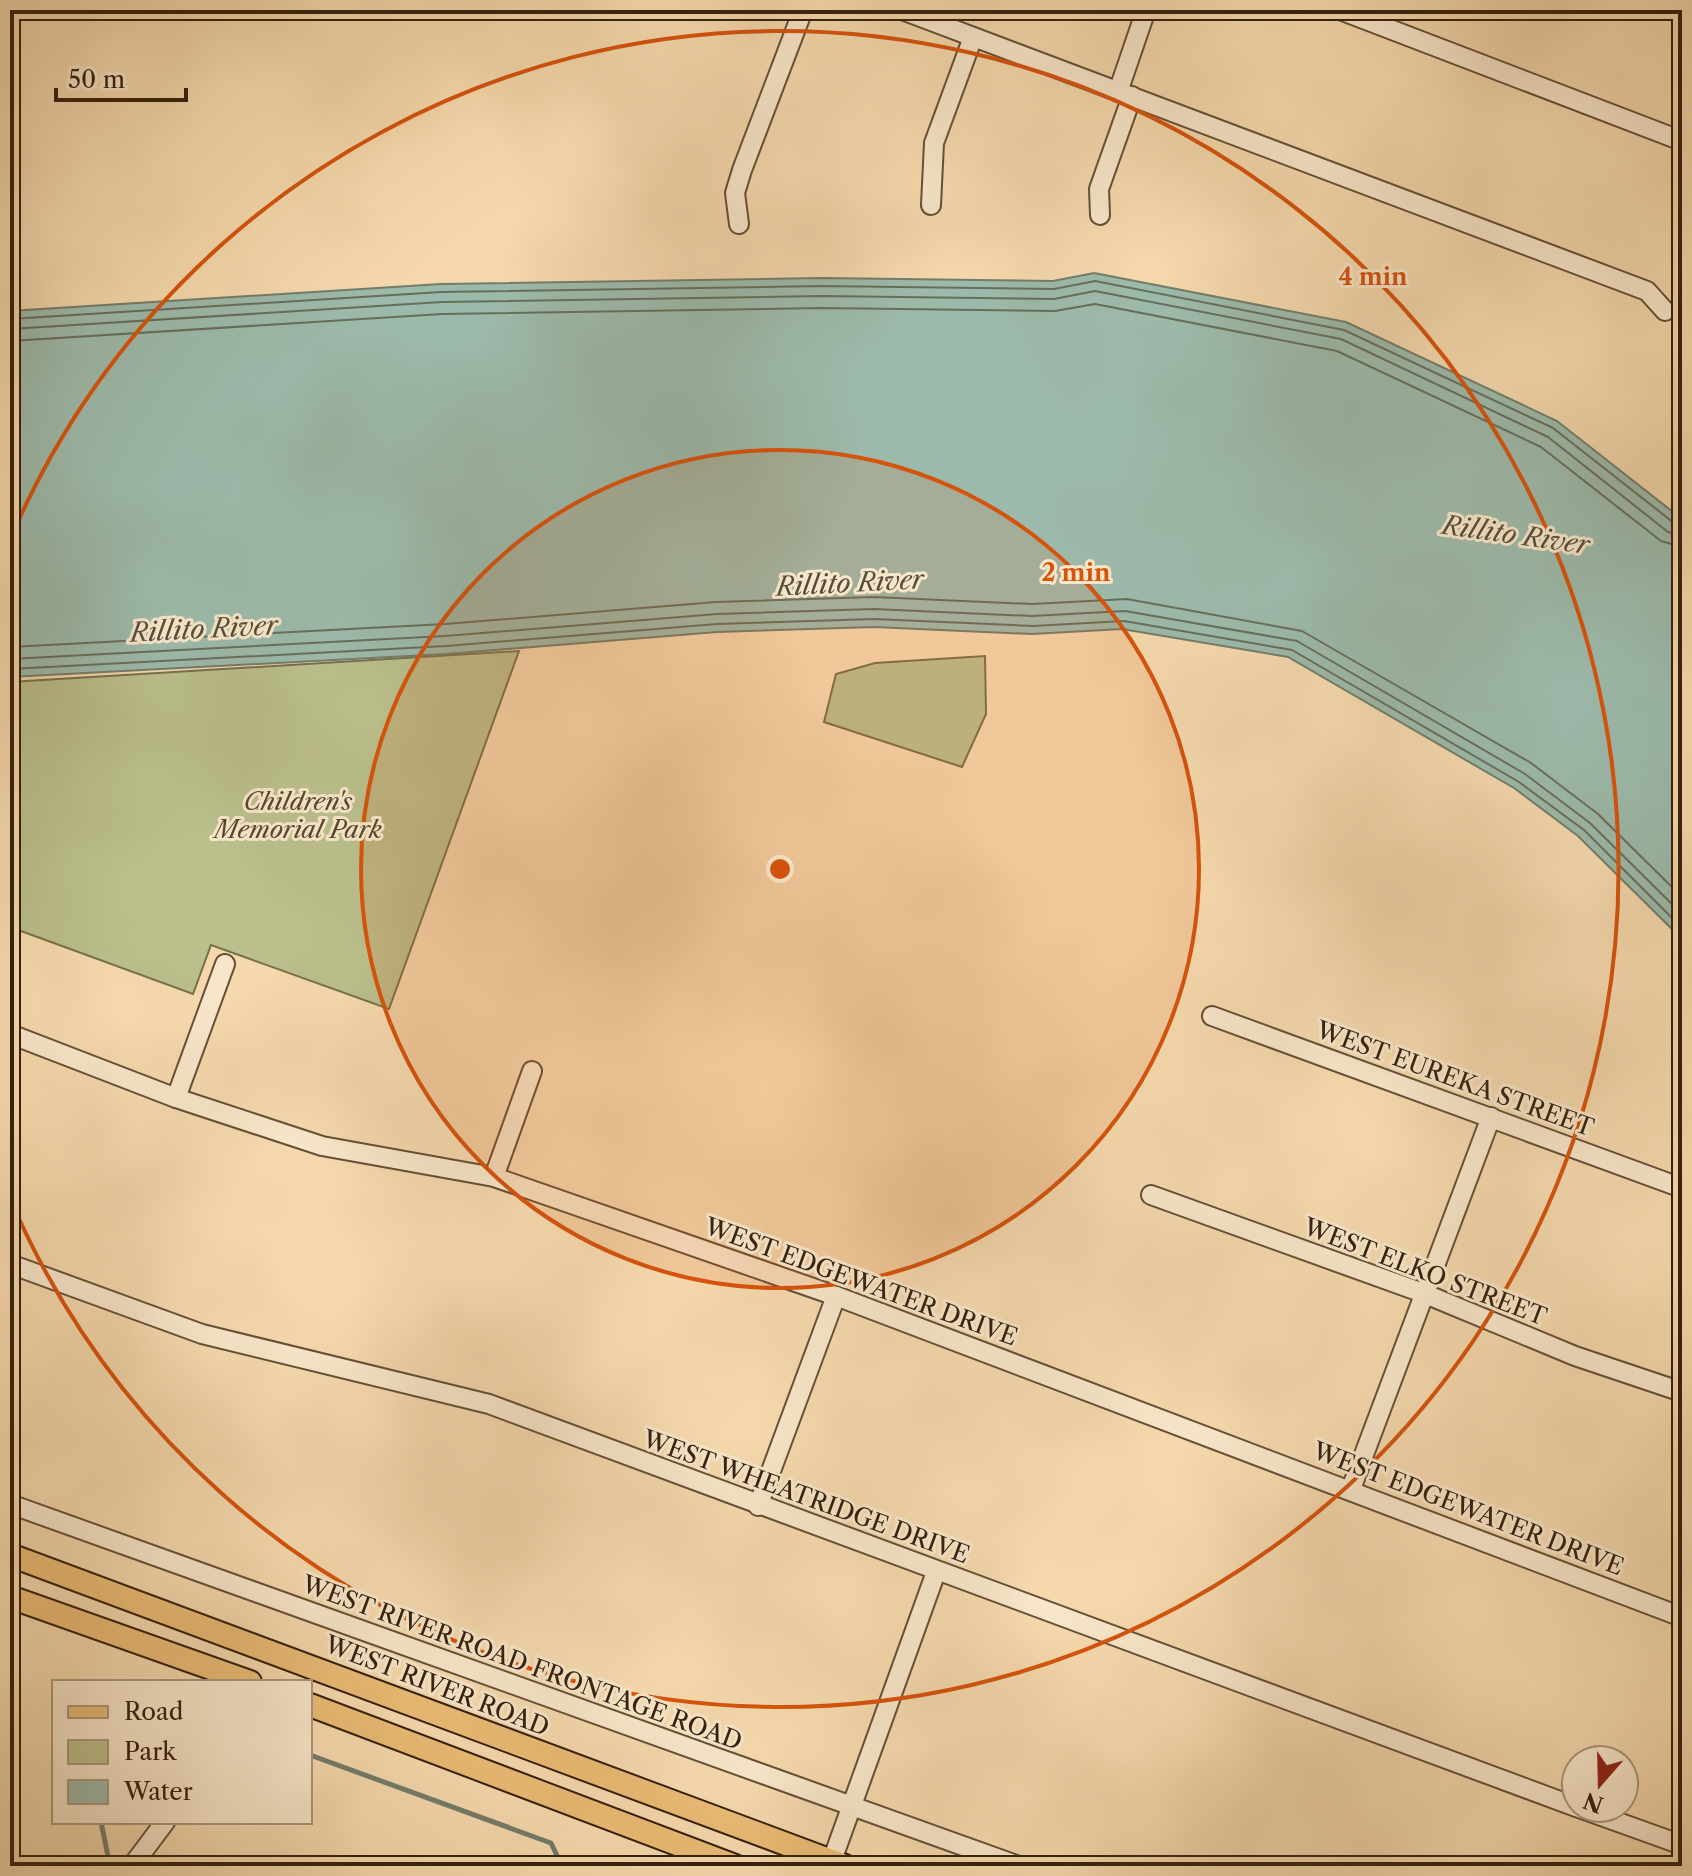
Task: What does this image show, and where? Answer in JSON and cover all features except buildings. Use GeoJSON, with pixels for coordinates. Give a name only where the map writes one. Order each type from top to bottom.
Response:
{"type":"FeatureCollection","features":[{"type":"Feature","properties":{"kind":"main road","name":"WEST RIVER ROAD"},"geometry":{"type":"LineString","coordinates":[[10,1555],[836,1864]]}},
{"type":"Feature","properties":{"kind":"main road"},"geometry":{"type":"LineString","coordinates":[[10,1597],[237,1680]]}},
{"type":"Feature","properties":{"kind":"main road"},"geometry":{"type":"LineString","coordinates":[[312,1706],[735,1866]]}},
{"type":"Feature","properties":{"kind":"street"},"geometry":{"type":"LineString","coordinates":[[739,224],[735,193],[803,10]]}},
{"type":"Feature","properties":{"kind":"street"},"geometry":{"type":"LineString","coordinates":[[902,10],[1647,291],[1665,311]]}},
{"type":"Feature","properties":{"kind":"street"},"geometry":{"type":"LineString","coordinates":[[1100,215],[1099,189],[1146,10]]}},
{"type":"Feature","properties":{"kind":"street"},"geometry":{"type":"LineString","coordinates":[[1340,10],[1682,141]]}},
{"type":"Feature","properties":{"kind":"street"},"geometry":{"type":"LineString","coordinates":[[931,205],[934,143],[973,37]]}},
{"type":"Feature","properties":{"kind":"street"},"geometry":{"type":"LineString","coordinates":[[176,1098],[225,964]]}},
{"type":"Feature","properties":{"kind":"street","name":"WEST EUREKA STREET"},"geometry":{"type":"LineString","coordinates":[[1212,1016],[1682,1188]]}},
{"type":"Feature","properties":{"kind":"street","name":"WEST EDGEWATER DRIVE"},"geometry":{"type":"LineString","coordinates":[[10,1034],[176,1098],[322,1146],[494,1177],[836,1296],[1682,1617]]}},
{"type":"Feature","properties":{"kind":"street"},"geometry":{"type":"LineString","coordinates":[[494,1177],[532,1071]]}},
{"type":"Feature","properties":{"kind":"street"},"geometry":{"type":"LineString","coordinates":[[1351,1489],[1491,1117]]}},
{"type":"Feature","properties":{"kind":"street","name":"WEST ELKO STREET"},"geometry":{"type":"LineString","coordinates":[[1151,1195],[1423,1293],[1575,1356],[1682,1392]]}},
{"type":"Feature","properties":{"kind":"street","name":"WEST WHEATRIDGE DRIVE"},"geometry":{"type":"LineString","coordinates":[[10,1264],[202,1334],[489,1404],[1560,1801]]}},
{"type":"Feature","properties":{"kind":"street"},"geometry":{"type":"LineString","coordinates":[[758,1506],[836,1296]]}},
{"type":"Feature","properties":{"kind":"street","name":"WEST RIVER ROAD FRONTAGE ROAD"},"geometry":{"type":"LineString","coordinates":[[10,1504],[1019,1866]]}},
{"type":"Feature","properties":{"kind":"street"},"geometry":{"type":"LineString","coordinates":[[836,1864],[851,1805],[936,1572]]}},
{"type":"Feature","properties":{"kind":"street"},"geometry":{"type":"LineString","coordinates":[[132,1866],[164,1824]]}},
{"type":"Feature","properties":{"kind":"street","name":"WEST WHEATRIDGE DRIVE"},"geometry":{"type":"LineString","coordinates":[[1623,1824],[1682,1845]]}},
{"type":"Feature","properties":{"kind":"green space","name":"Children's Memorial Park"},"geometry":{"type":"Polygon","coordinates":[[[519,651],[389,1009],[211,945],[193,994],[10,927],[10,682],[519,651]]]}},
{"type":"Feature","properties":{"kind":"green space"},"geometry":{"type":"Polygon","coordinates":[[[985,656],[986,714],[962,767],[824,722],[836,674],[875,663],[985,656]]]}},
{"type":"Feature","properties":{"kind":"water","name":"Rillito River"},"geometry":{"type":"Polygon","coordinates":[[[1094,273],[1346,322],[1557,421],[1682,519],[1682,939],[1578,836],[1514,788],[1288,657],[1122,629],[1032,634],[874,627],[717,632],[447,654],[10,677],[10,311],[441,284],[821,278],[1053,281],[1094,273]]]}},
{"type":"Feature","properties":{"kind":"waterway"},"geometry":{"type":"LineString","coordinates":[[312,1756],[551,1843],[562,1866]]}},
{"type":"Feature","properties":{"kind":"waterway"},"geometry":{"type":"LineString","coordinates":[[101,1824],[110,1866]]}}]}
